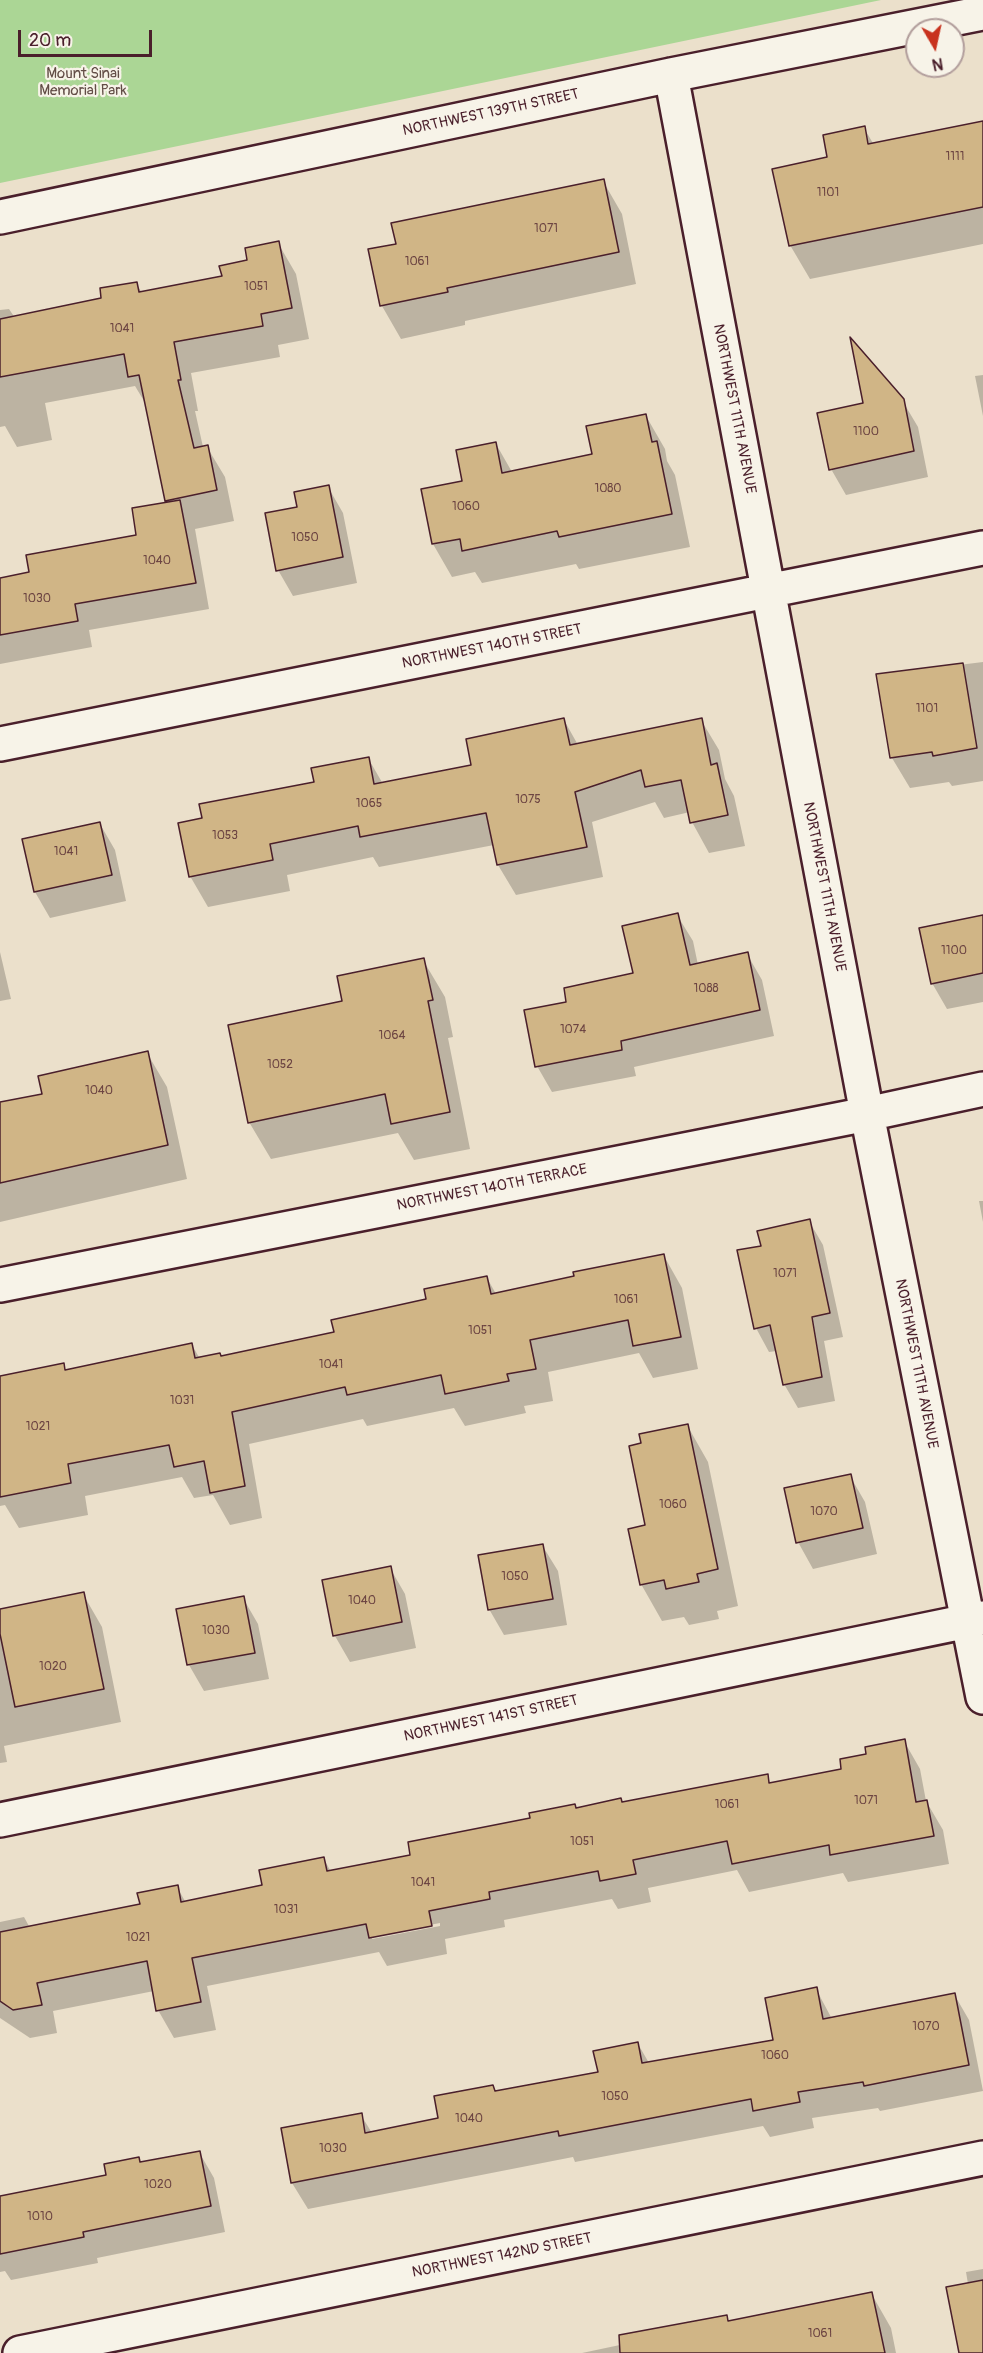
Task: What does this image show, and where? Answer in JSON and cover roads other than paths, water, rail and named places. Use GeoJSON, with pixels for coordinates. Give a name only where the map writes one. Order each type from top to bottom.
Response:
{"type":"FeatureCollection","features":[{"type":"Feature","properties":{"kind":"street","name":"NORTHWEST 139TH STREET"},"geometry":{"type":"LineString","coordinates":[[0,217],[671,75],[983,13]]}},
{"type":"Feature","properties":{"kind":"street","name":"NORTHWEST 11TH AVENUE"},"geometry":{"type":"LineString","coordinates":[[671,75],[867,1114],[975,1619],[983,1697]]}},
{"type":"Feature","properties":{"kind":"street","name":"NORTHWEST 140TH STREET"},"geometry":{"type":"LineString","coordinates":[[0,744],[768,593],[983,548]]}},
{"type":"Feature","properties":{"kind":"street","name":"NORTHWEST 140TH TERRACE"},"geometry":{"type":"LineString","coordinates":[[0,1284],[867,1114],[983,1089]]}},
{"type":"Feature","properties":{"kind":"street","name":"NORTHWEST 141ST STREET"},"geometry":{"type":"LineString","coordinates":[[0,1820],[975,1619]]}},
{"type":"Feature","properties":{"kind":"street","name":"NORTHWEST 142ND STREET"},"geometry":{"type":"LineString","coordinates":[[20,2353],[983,2158]]}},
{"type":"Feature","properties":{"kind":"park label","name":"Mount Sinai Memorial Park"},"geometry":{"type":"Point","coordinates":[83,82]}}]}
